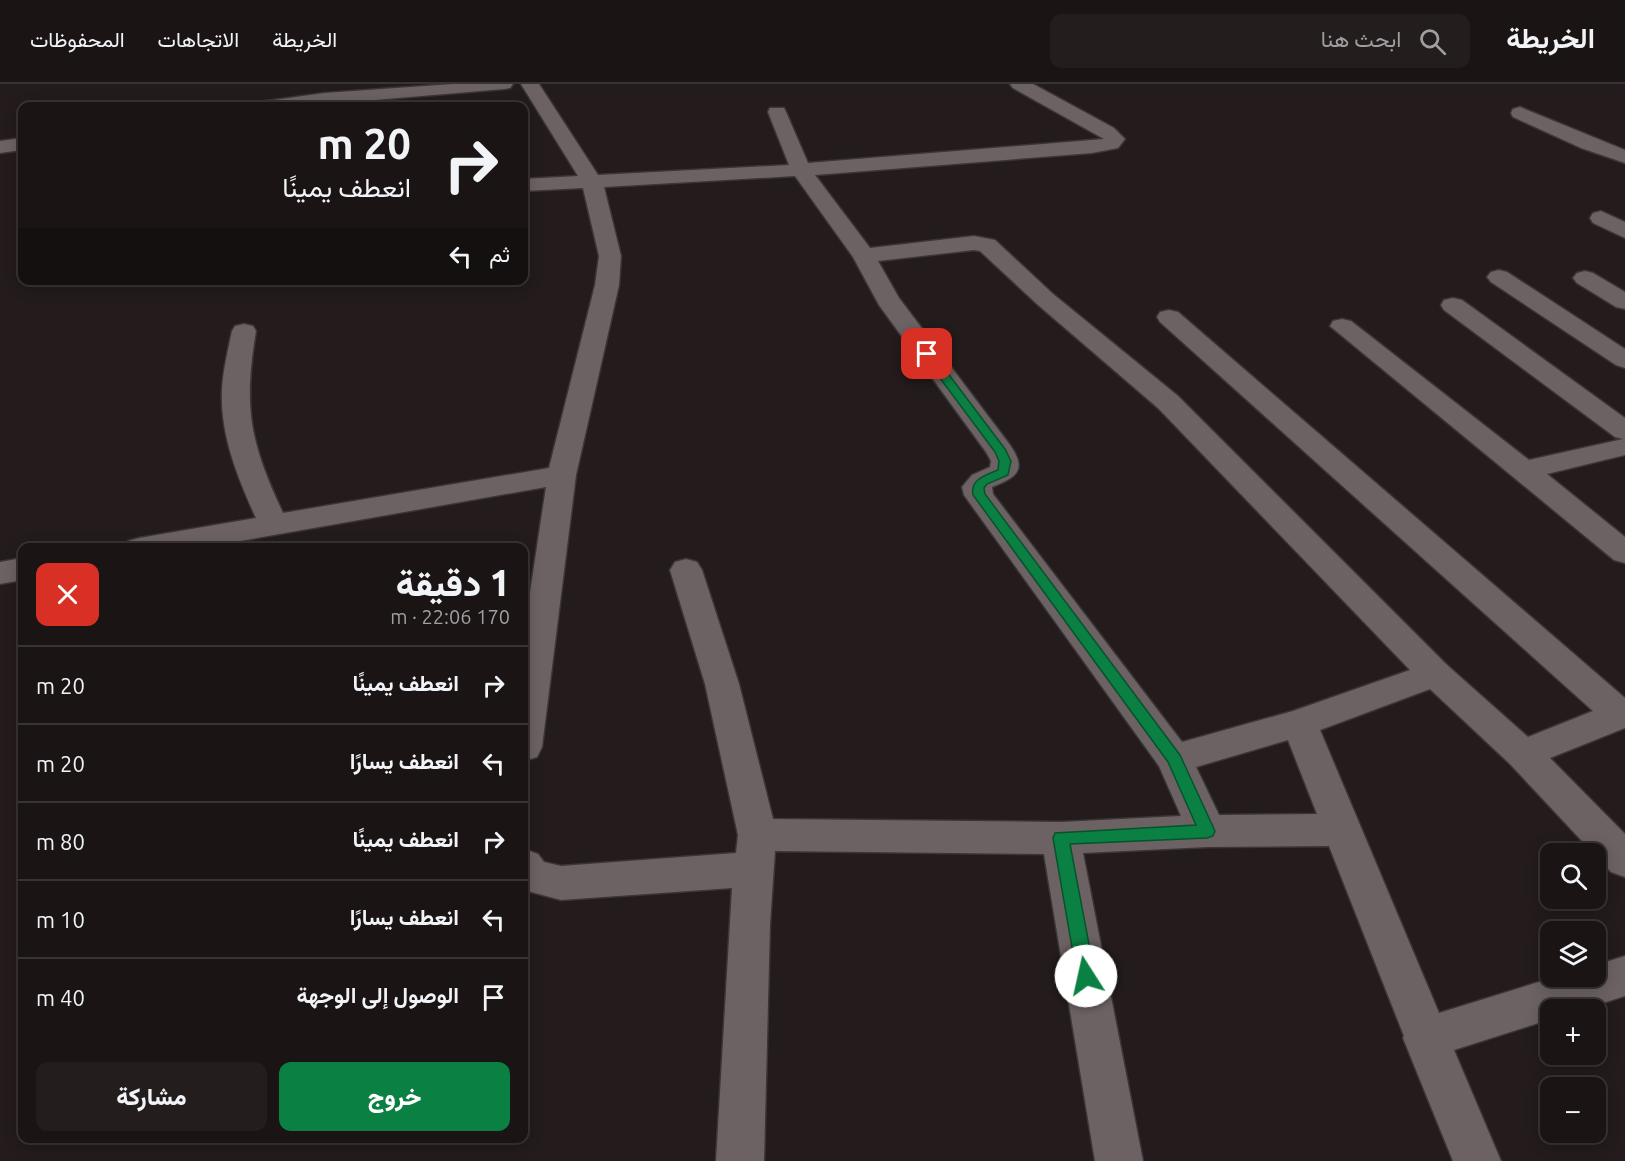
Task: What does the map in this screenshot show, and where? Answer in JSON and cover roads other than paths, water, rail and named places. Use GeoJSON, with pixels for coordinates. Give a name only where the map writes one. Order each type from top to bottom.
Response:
{"type":"FeatureCollection","features":[{"type":"Feature","properties":{"kind":"street"},"geometry":{"type":"LineString","coordinates":[[288,102],[355,90],[444,91],[504,84]]}},
{"type":"Feature","properties":{"kind":"street"},"geometry":{"type":"LineString","coordinates":[[528,718],[562,475],[607,285],[610,256],[592,182],[543,122],[530,84]]}},
{"type":"Feature","properties":{"kind":"street"},"geometry":{"type":"LineString","coordinates":[[528,186],[801,170],[1092,147],[1111,144],[1115,139],[1107,132],[1019,84]]}},
{"type":"Feature","properties":{"kind":"street"},"geometry":{"type":"LineString","coordinates":[[777,112],[801,170],[864,256],[888,300],[1000,451],[1005,461],[1003,472],[982,481],[977,487],[979,495],[1174,759],[1207,831]]}},
{"type":"Feature","properties":{"kind":"street"},"geometry":{"type":"LineString","coordinates":[[1520,113],[1588,144],[1625,157]]}},
{"type":"Feature","properties":{"kind":"street"},"geometry":{"type":"LineString","coordinates":[[0,147],[18,145]]}},
{"type":"Feature","properties":{"kind":"street"},"geometry":{"type":"LineString","coordinates":[[1601,218],[1625,231]]}},
{"type":"Feature","properties":{"kind":"street"},"geometry":{"type":"LineString","coordinates":[[864,256],[974,243],[992,248],[1045,299],[1168,402],[1435,674],[1523,754],[1625,860]]}},
{"type":"Feature","properties":{"kind":"street"},"geometry":{"type":"LineString","coordinates":[[1499,277],[1625,360]]}},
{"type":"Feature","properties":{"kind":"street"},"geometry":{"type":"LineString","coordinates":[[1585,278],[1625,302]]}},
{"type":"Feature","properties":{"kind":"street"},"geometry":{"type":"LineString","coordinates":[[1453,305],[1625,431]]}},
{"type":"Feature","properties":{"kind":"street"},"geometry":{"type":"LineString","coordinates":[[1169,317],[1623,714],[1523,754]]}},
{"type":"Feature","properties":{"kind":"street"},"geometry":{"type":"LineString","coordinates":[[1342,326],[1625,553]]}},
{"type":"Feature","properties":{"kind":"street"},"geometry":{"type":"LineString","coordinates":[[244,331],[234,399],[239,439],[253,479],[273,523]]}},
{"type":"Feature","properties":{"kind":"street"},"geometry":{"type":"LineString","coordinates":[[1524,470],[1625,447]]}},
{"type":"Feature","properties":{"kind":"street"},"geometry":{"type":"LineString","coordinates":[[166,543],[562,475]]}},
{"type":"Feature","properties":{"kind":"street"},"geometry":{"type":"LineString","coordinates":[[0,573],[18,570]]}},
{"type":"Feature","properties":{"kind":"street"},"geometry":{"type":"LineString","coordinates":[[686,570],[722,684],[755,852],[749,924],[740,1161]]}},
{"type":"Feature","properties":{"kind":"street"},"geometry":{"type":"LineString","coordinates":[[1174,759],[1299,723],[1435,674]]}},
{"type":"Feature","properties":{"kind":"street"},"geometry":{"type":"LineString","coordinates":[[1299,723],[1425,1038],[1477,1161]]}},
{"type":"Feature","properties":{"kind":"street"},"geometry":{"type":"LineString","coordinates":[[528,871],[532,876],[561,883],[755,852],[1207,831],[1343,831]]}},
{"type":"Feature","properties":{"kind":"street"},"geometry":{"type":"LineString","coordinates":[[1061,838],[1119,1161]]}},
{"type":"Feature","properties":{"kind":"street"},"geometry":{"type":"LineString","coordinates":[[1425,1038],[1625,976]]}}]}
